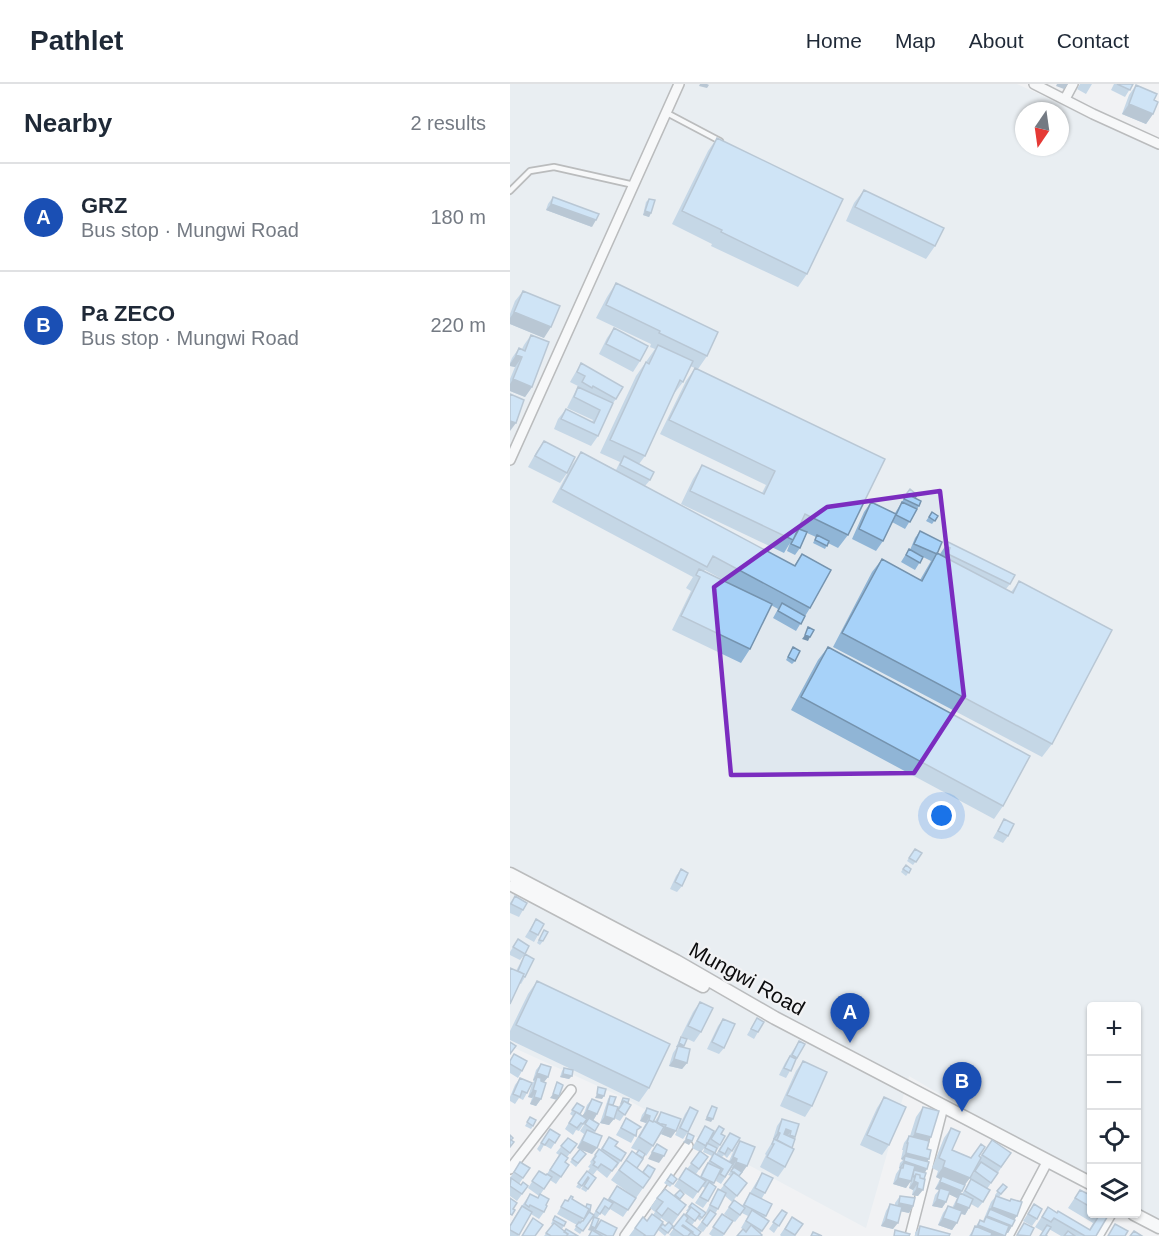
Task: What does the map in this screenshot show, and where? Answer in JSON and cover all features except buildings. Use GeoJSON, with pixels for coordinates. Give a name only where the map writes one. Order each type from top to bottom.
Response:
{"type":"FeatureCollection","features":[{"type":"Feature","properties":{"kind":"main road","name":"Mungwi Road"},"geometry":{"type":"LineString","coordinates":[[510,874],[676,961],[794,1028],[1087,1181]]}},
{"type":"Feature","properties":{"kind":"main road","name":"Mungwi Road"},"geometry":{"type":"LineString","coordinates":[[510,884],[1087,1188]]}},
{"type":"Feature","properties":{"kind":"main road"},"geometry":{"type":"LineString","coordinates":[[1141,1210],[1159,1220]]}},
{"type":"Feature","properties":{"kind":"main road"},"geometry":{"type":"LineString","coordinates":[[1141,1218],[1159,1227]]}},
{"type":"Feature","properties":{"kind":"street"},"geometry":{"type":"LineString","coordinates":[[1034,84],[1158,142]]}},
{"type":"Feature","properties":{"kind":"street"},"geometry":{"type":"LineString","coordinates":[[1065,99],[1073,84]]}},
{"type":"Feature","properties":{"kind":"street"},"geometry":{"type":"LineString","coordinates":[[510,460],[666,113],[676,85]]}},
{"type":"Feature","properties":{"kind":"street"},"geometry":{"type":"LineString","coordinates":[[510,1169],[571,1090]]}},
{"type":"Feature","properties":{"kind":"street"},"geometry":{"type":"LineString","coordinates":[[910,1236],[942,1111]]}},
{"type":"Feature","properties":{"kind":"street"},"geometry":{"type":"LineString","coordinates":[[625,1236],[688,1146]]}},
{"type":"Feature","properties":{"kind":"street"},"geometry":{"type":"LineString","coordinates":[[1008,1236],[1045,1166]]}},
{"type":"Feature","properties":{"kind":"street"},"geometry":{"type":"LineString","coordinates":[[1098,1236],[1109,1218]]}},
{"type":"Feature","properties":{"kind":"lane"},"geometry":{"type":"LineString","coordinates":[[666,113],[728,144]]}},
{"type":"Feature","properties":{"kind":"lane"},"geometry":{"type":"LineString","coordinates":[[510,191],[530,171],[554,167],[634,185]]}},
{"type":"Feature","properties":{"kind":"highlighted area"},"geometry":{"type":"Polygon","coordinates":[[[940,491],[964,696],[914,773],[731,775],[714,587],[827,507],[940,491]]]}},
{"type":"Feature","properties":{"kind":"shaded area"},"geometry":{"type":"Polygon","coordinates":[[[510,84],[1017,84],[1056,102],[1015,102],[1015,156],[1069,156],[1069,108],[1159,149],[1159,1222],[1141,1211],[1141,1002],[1087,1002],[1087,1181],[909,1076],[866,1228],[624,1098],[510,1046],[510,84]]]}},
{"type":"Feature","properties":{"kind":"place","name":"GRZ"},"geometry":{"type":"Point","coordinates":[850,1043]}},
{"type":"Feature","properties":{"kind":"place","name":"Pa ZECO"},"geometry":{"type":"Point","coordinates":[962,1112]}}]}
